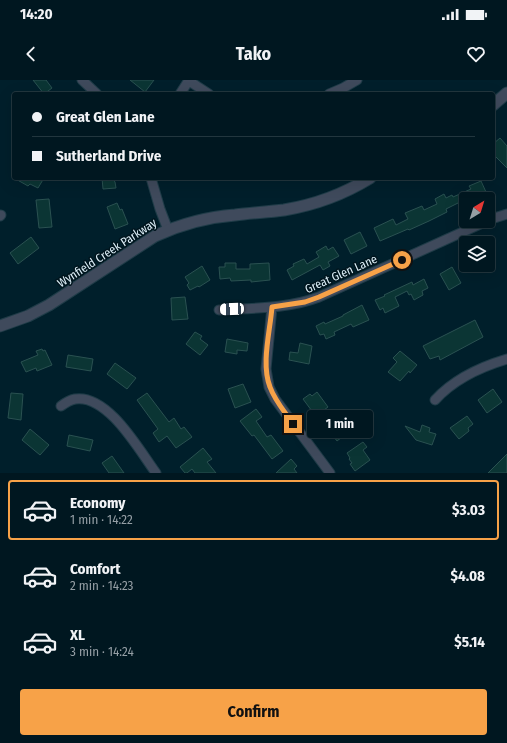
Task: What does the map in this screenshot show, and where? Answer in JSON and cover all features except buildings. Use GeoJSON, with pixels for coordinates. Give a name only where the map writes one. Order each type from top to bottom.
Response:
{"type":"FeatureCollection","features":[{"type":"Feature","properties":{"kind":"street"},"geometry":{"type":"LineString","coordinates":[[82,80],[95,92]]}},
{"type":"Feature","properties":{"kind":"street"},"geometry":{"type":"LineString","coordinates":[[181,92],[189,80],[206,92]]}},
{"type":"Feature","properties":{"kind":"street"},"geometry":{"type":"LineString","coordinates":[[334,92],[357,80]]}},
{"type":"Feature","properties":{"kind":"street"},"geometry":{"type":"LineString","coordinates":[[495,104],[505,98]]}},
{"type":"Feature","properties":{"kind":"street"},"geometry":{"type":"LineString","coordinates":[[152,180],[168,230]]}},
{"type":"Feature","properties":{"kind":"street","name":"Wynfield Creek Parkway"},"geometry":{"type":"LineString","coordinates":[[0,326],[28,316],[49,306],[156,236],[168,230],[187,223],[209,219],[271,212],[303,206],[346,191],[366,180]]}},
{"type":"Feature","properties":{"kind":"street","name":"Great Glen Lane"},"geometry":{"type":"LineString","coordinates":[[495,218],[507,214]]}},
{"type":"Feature","properties":{"kind":"street","name":"Great Glen Lane"},"geometry":{"type":"LineString","coordinates":[[219,310],[272,307],[305,302],[472,228]]}},
{"type":"Feature","properties":{"kind":"street"},"geometry":{"type":"LineString","coordinates":[[272,307],[266,369],[270,387],[275,399],[330,473]]}},
{"type":"Feature","properties":{"kind":"street"},"geometry":{"type":"LineString","coordinates":[[435,400],[443,391],[460,379],[478,370],[507,359]]}},
{"type":"Feature","properties":{"kind":"street"},"geometry":{"type":"LineString","coordinates":[[61,406],[76,399],[92,402],[103,407],[120,424],[156,473]]}},
{"type":"Feature","properties":{"kind":"route"},"geometry":{"type":"LineString","coordinates":[[293,424],[275,399],[267,378],[266,369],[272,307],[305,302],[319,297],[402,260]]}}]}
